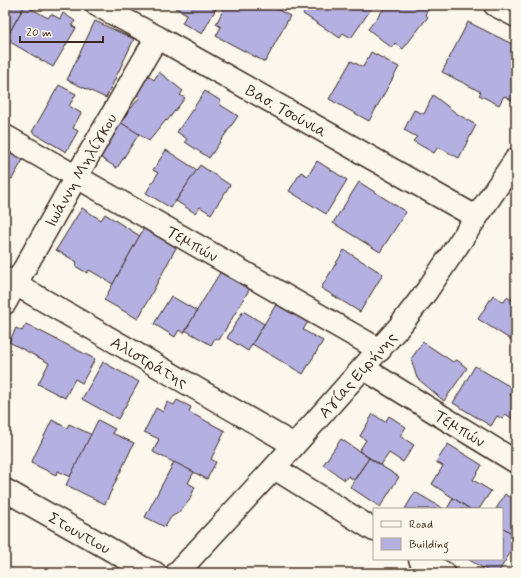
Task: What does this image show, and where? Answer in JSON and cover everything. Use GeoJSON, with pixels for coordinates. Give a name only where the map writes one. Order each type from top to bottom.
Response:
{"type":"FeatureCollection","features":[{"type":"Feature","properties":{"kind":"street","name":"Βασ. Τσούνια"},"geometry":{"type":"LineString","coordinates":[[97,5],[476,217]]}},
{"type":"Feature","properties":{"kind":"street"},"geometry":{"type":"LineString","coordinates":[[495,5],[516,16]]}},
{"type":"Feature","properties":{"kind":"street","name":"Ιωάννη Μηλίγκου"},"geometry":{"type":"LineString","coordinates":[[5,303],[10,281],[76,177],[157,38]]}},
{"type":"Feature","properties":{"kind":"street","name":"Τεμπών"},"geometry":{"type":"LineString","coordinates":[[5,136],[380,350]]}},
{"type":"Feature","properties":{"kind":"street","name":"Αγίας Ειρήνης"},"geometry":{"type":"LineString","coordinates":[[177,573],[380,350],[414,309],[516,159]]}},
{"type":"Feature","properties":{"kind":"street","name":"Αλιστράτης"},"geometry":{"type":"LineString","coordinates":[[10,281],[294,445]]}},
{"type":"Feature","properties":{"kind":"street","name":"Τεμπών"},"geometry":{"type":"LineString","coordinates":[[363,368],[516,462]]}},
{"type":"Feature","properties":{"kind":"street"},"geometry":{"type":"LineString","coordinates":[[274,468],[373,529]]}},
{"type":"Feature","properties":{"kind":"street","name":"Στουντιου"},"geometry":{"type":"LineString","coordinates":[[5,490],[143,568],[155,573]]}},
{"type":"Feature","properties":{"kind":"street"},"geometry":{"type":"LineString","coordinates":[[422,560],[444,573]]}},
{"type":"Feature","properties":{"kind":"building"},"geometry":{"type":"Polygon","coordinates":[[[5,5],[25,5],[5,40],[5,5]]]}},
{"type":"Feature","properties":{"kind":"building"},"geometry":{"type":"Polygon","coordinates":[[[25,5],[48,18],[51,14],[60,19],[63,13],[75,21],[72,26],[76,28],[53,67],[10,42],[11,40],[7,37],[25,5]]]}},
{"type":"Feature","properties":{"kind":"building"},"geometry":{"type":"Polygon","coordinates":[[[176,5],[218,5],[202,34],[182,23],[187,14],[175,8],[176,5]]]}},
{"type":"Feature","properties":{"kind":"building"},"geometry":{"type":"Polygon","coordinates":[[[226,5],[232,7],[233,5],[269,5],[290,16],[265,62],[216,36],[221,27],[216,24],[226,5]]]}},
{"type":"Feature","properties":{"kind":"building"},"geometry":{"type":"Polygon","coordinates":[[[309,5],[374,5],[351,38],[343,33],[340,38],[303,14],[309,5]]]}},
{"type":"Feature","properties":{"kind":"building"},"geometry":{"type":"Polygon","coordinates":[[[387,5],[432,6],[425,14],[428,17],[403,49],[395,43],[392,48],[368,29],[387,5]]]}},
{"type":"Feature","properties":{"kind":"building"},"geometry":{"type":"Polygon","coordinates":[[[95,21],[134,39],[106,98],[67,80],[95,21]]]}},
{"type":"Feature","properties":{"kind":"building"},"geometry":{"type":"Polygon","coordinates":[[[468,22],[516,46],[516,102],[504,96],[499,105],[479,95],[481,92],[442,72],[468,22]]]}},
{"type":"Feature","properties":{"kind":"building"},"geometry":{"type":"Polygon","coordinates":[[[371,52],[399,67],[369,121],[329,99],[351,61],[363,67],[371,52]]]}},
{"type":"Feature","properties":{"kind":"building"},"geometry":{"type":"Polygon","coordinates":[[[159,72],[183,91],[180,95],[185,98],[149,141],[120,122],[140,97],[132,91],[145,73],[154,80],[159,72]]]}},
{"type":"Feature","properties":{"kind":"building"},"geometry":{"type":"Polygon","coordinates":[[[59,85],[76,94],[69,106],[81,113],[73,128],[78,131],[66,152],[32,132],[59,85]]]}},
{"type":"Feature","properties":{"kind":"building"},"geometry":{"type":"Polygon","coordinates":[[[205,91],[221,101],[219,104],[238,116],[209,158],[185,142],[187,139],[177,132],[205,91]]]}},
{"type":"Feature","properties":{"kind":"building"},"geometry":{"type":"Polygon","coordinates":[[[433,95],[456,113],[476,125],[459,158],[438,147],[434,153],[413,141],[417,137],[404,130],[414,110],[424,114],[433,95]]]}},
{"type":"Feature","properties":{"kind":"building"},"geometry":{"type":"Polygon","coordinates":[[[120,122],[139,134],[117,168],[98,156],[120,122]]]}},
{"type":"Feature","properties":{"kind":"building"},"geometry":{"type":"Polygon","coordinates":[[[5,147],[24,158],[12,179],[5,176],[5,147]]]}},
{"type":"Feature","properties":{"kind":"building"},"geometry":{"type":"Polygon","coordinates":[[[166,150],[197,170],[171,208],[146,193],[158,173],[153,170],[166,150]]]}},
{"type":"Feature","properties":{"kind":"building"},"geometry":{"type":"Polygon","coordinates":[[[317,161],[347,180],[326,214],[289,191],[301,172],[308,176],[317,161]]]}},
{"type":"Feature","properties":{"kind":"building"},"geometry":{"type":"Polygon","coordinates":[[[200,165],[230,185],[211,214],[200,207],[195,213],[176,201],[200,165]]]}},
{"type":"Feature","properties":{"kind":"building"},"geometry":{"type":"Polygon","coordinates":[[[359,182],[406,212],[380,252],[333,223],[359,182]]]}},
{"type":"Feature","properties":{"kind":"building"},"geometry":{"type":"Polygon","coordinates":[[[82,208],[101,220],[105,214],[140,236],[113,284],[89,270],[87,273],[75,266],[77,262],[56,250],[82,208]]]}},
{"type":"Feature","properties":{"kind":"building"},"geometry":{"type":"Polygon","coordinates":[[[145,226],[178,244],[138,319],[104,300],[145,226]]]}},
{"type":"Feature","properties":{"kind":"building"},"geometry":{"type":"Polygon","coordinates":[[[344,250],[383,274],[360,312],[321,288],[344,250]]]}},
{"type":"Feature","properties":{"kind":"building"},"geometry":{"type":"Polygon","coordinates":[[[221,271],[252,285],[219,340],[215,338],[211,345],[185,330],[221,271]]]}},
{"type":"Feature","properties":{"kind":"building"},"geometry":{"type":"Polygon","coordinates":[[[516,292],[516,343],[478,319],[493,295],[504,302],[507,297],[511,300],[516,292]]]}},
{"type":"Feature","properties":{"kind":"building"},"geometry":{"type":"Polygon","coordinates":[[[171,296],[197,311],[184,333],[179,330],[175,337],[154,324],[171,296]]]}},
{"type":"Feature","properties":{"kind":"building"},"geometry":{"type":"Polygon","coordinates":[[[280,298],[311,317],[303,330],[323,341],[303,374],[252,344],[280,298]]]}},
{"type":"Feature","properties":{"kind":"building"},"geometry":{"type":"Polygon","coordinates":[[[243,311],[264,324],[248,351],[227,338],[243,311]]]}},
{"type":"Feature","properties":{"kind":"building"},"geometry":{"type":"Polygon","coordinates":[[[26,324],[95,359],[82,383],[75,379],[65,398],[38,384],[49,363],[9,342],[16,328],[22,331],[26,324]]]}},
{"type":"Feature","properties":{"kind":"building"},"geometry":{"type":"Polygon","coordinates":[[[423,342],[453,362],[457,360],[467,368],[444,401],[417,378],[411,359],[423,342]]]}},
{"type":"Feature","properties":{"kind":"building"},"geometry":{"type":"Polygon","coordinates":[[[103,362],[139,382],[118,419],[82,399],[103,362]]]}},
{"type":"Feature","properties":{"kind":"building"},"geometry":{"type":"Polygon","coordinates":[[[475,366],[514,389],[510,395],[516,399],[515,420],[505,414],[503,419],[497,416],[491,426],[453,403],[475,366]]]}},
{"type":"Feature","properties":{"kind":"building"},"geometry":{"type":"Polygon","coordinates":[[[177,400],[191,407],[189,412],[225,431],[211,459],[216,462],[207,479],[153,452],[159,439],[144,432],[156,408],[163,412],[167,402],[174,405],[177,400]]]}},
{"type":"Feature","properties":{"kind":"building"},"geometry":{"type":"Polygon","coordinates":[[[373,414],[385,422],[389,416],[406,427],[400,436],[414,445],[403,462],[389,453],[381,465],[359,451],[366,440],[360,436],[373,414]]]}},
{"type":"Feature","properties":{"kind":"building"},"geometry":{"type":"Polygon","coordinates":[[[52,420],[67,428],[69,424],[92,435],[71,477],[58,471],[56,475],[31,463],[52,420]]]}},
{"type":"Feature","properties":{"kind":"building"},"geometry":{"type":"Polygon","coordinates":[[[98,420],[115,429],[112,433],[134,443],[105,504],[66,485],[98,420]]]}},
{"type":"Feature","properties":{"kind":"building"},"geometry":{"type":"Polygon","coordinates":[[[341,439],[369,458],[354,480],[348,476],[345,480],[323,465],[341,439]]]}},
{"type":"Feature","properties":{"kind":"building"},"geometry":{"type":"Polygon","coordinates":[[[448,444],[482,465],[473,480],[491,491],[480,508],[468,508],[432,484],[443,466],[436,462],[448,444]]]}},
{"type":"Feature","properties":{"kind":"building"},"geometry":{"type":"Polygon","coordinates":[[[369,458],[399,477],[380,507],[350,487],[369,458]]]}},
{"type":"Feature","properties":{"kind":"building"},"geometry":{"type":"Polygon","coordinates":[[[174,462],[194,472],[188,483],[195,487],[189,501],[178,513],[171,517],[165,527],[145,517],[174,462]]]}},
{"type":"Feature","properties":{"kind":"building"},"geometry":{"type":"Polygon","coordinates":[[[516,486],[516,536],[503,528],[503,508],[497,508],[505,494],[509,497],[516,486]]]}},
{"type":"Feature","properties":{"kind":"building"},"geometry":{"type":"Polygon","coordinates":[[[415,492],[442,508],[406,508],[415,492]]]}},
{"type":"Feature","properties":{"kind":"building"},"geometry":{"type":"Polygon","coordinates":[[[453,498],[468,508],[448,508],[453,498]]]}},
{"type":"Feature","properties":{"kind":"building"},"geometry":{"type":"Polygon","coordinates":[[[503,528],[516,536],[516,543],[498,573],[491,573],[470,560],[503,560],[503,528]]]}}]}
